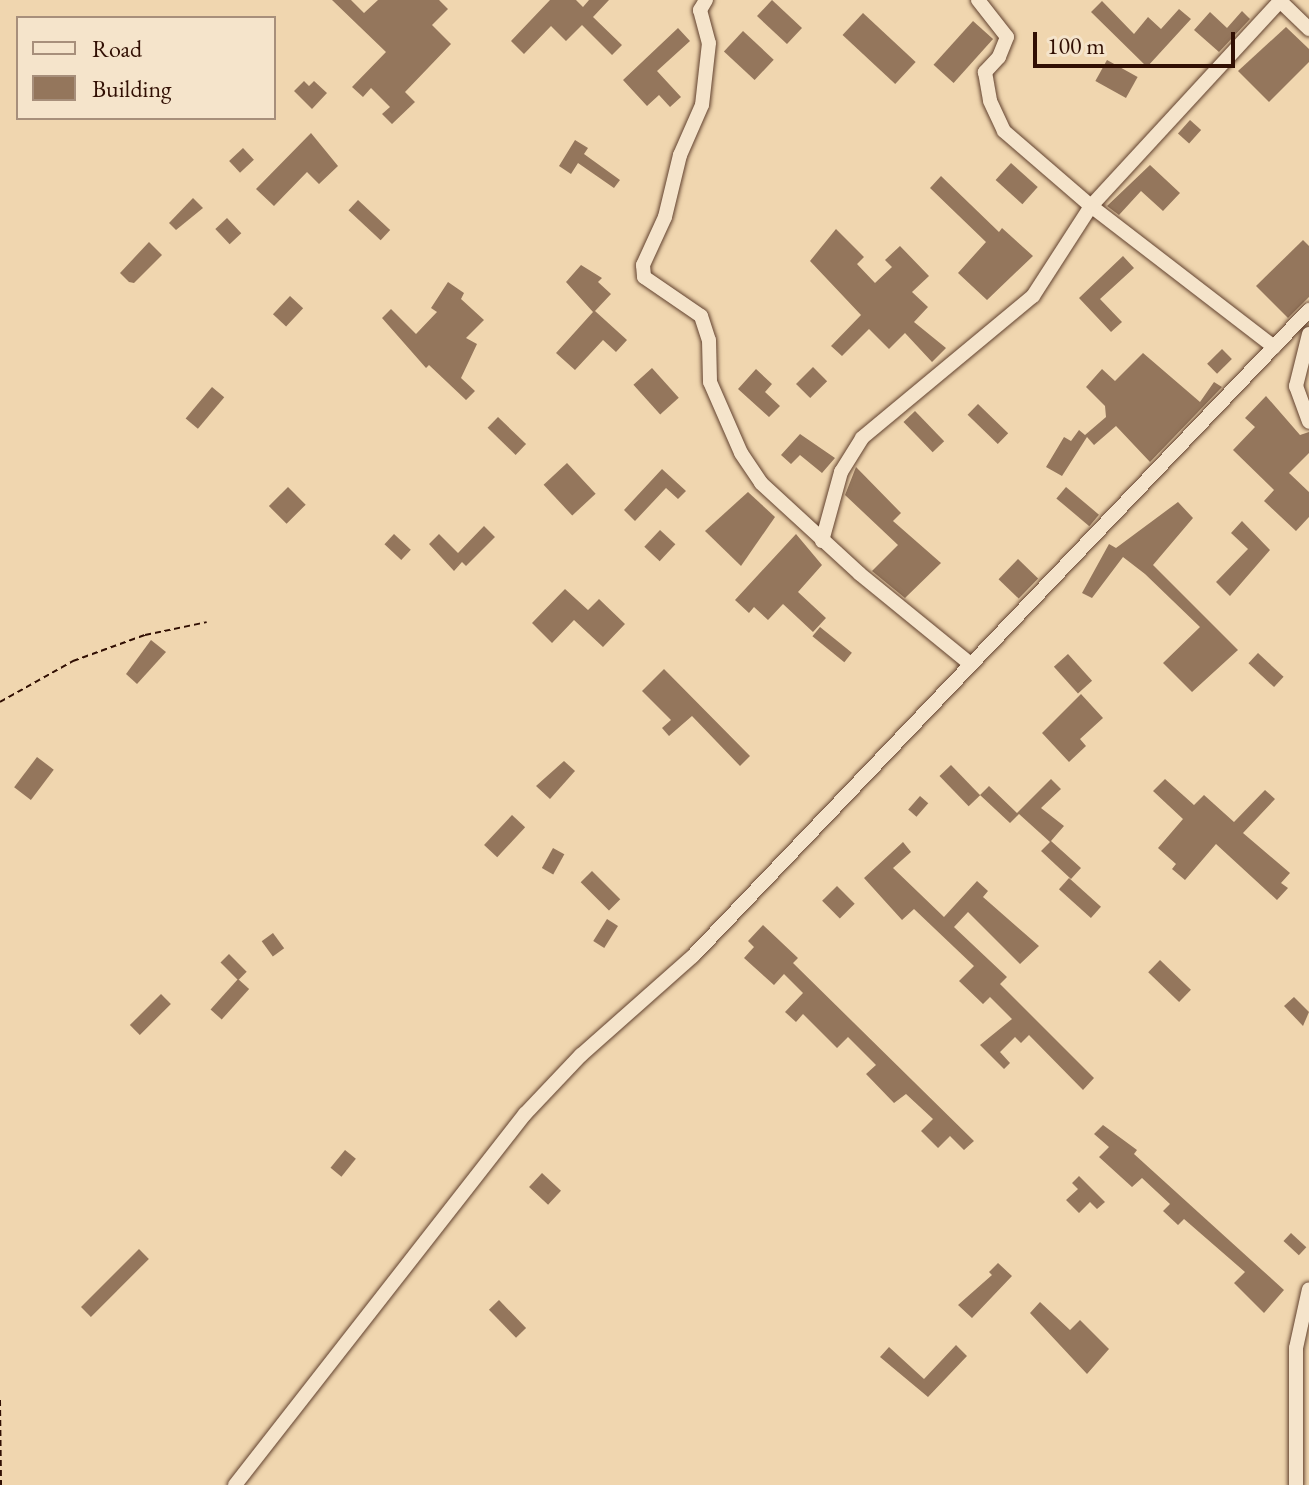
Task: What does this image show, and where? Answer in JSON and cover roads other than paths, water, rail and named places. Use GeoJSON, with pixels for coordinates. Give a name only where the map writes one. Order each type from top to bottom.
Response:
{"type":"FeatureCollection","features":[{"type":"Feature","properties":{"kind":"street"},"geometry":{"type":"LineString","coordinates":[[706,0],[700,10],[709,43],[702,105],[642,273],[648,283],[701,316],[709,340],[710,382],[745,461],[822,541],[968,662]]}},
{"type":"Feature","properties":{"kind":"street"},"geometry":{"type":"LineString","coordinates":[[978,0],[1007,37],[999,57],[985,72],[1000,124],[1091,206],[1274,347]]}},
{"type":"Feature","properties":{"kind":"street"},"geometry":{"type":"LineString","coordinates":[[822,541],[841,472],[862,438],[1033,296],[1091,206],[1280,0],[1309,29]]}},
{"type":"Feature","properties":{"kind":"street"},"geometry":{"type":"LineString","coordinates":[[235,1485],[525,1114],[581,1055],[693,956],[968,662],[1309,310]]}},
{"type":"Feature","properties":{"kind":"street"},"geometry":{"type":"LineString","coordinates":[[1309,334],[1296,386],[1309,422]]}},
{"type":"Feature","properties":{"kind":"street"},"geometry":{"type":"LineString","coordinates":[[1296,1485],[1296,1348],[1309,1289]]}}]}
